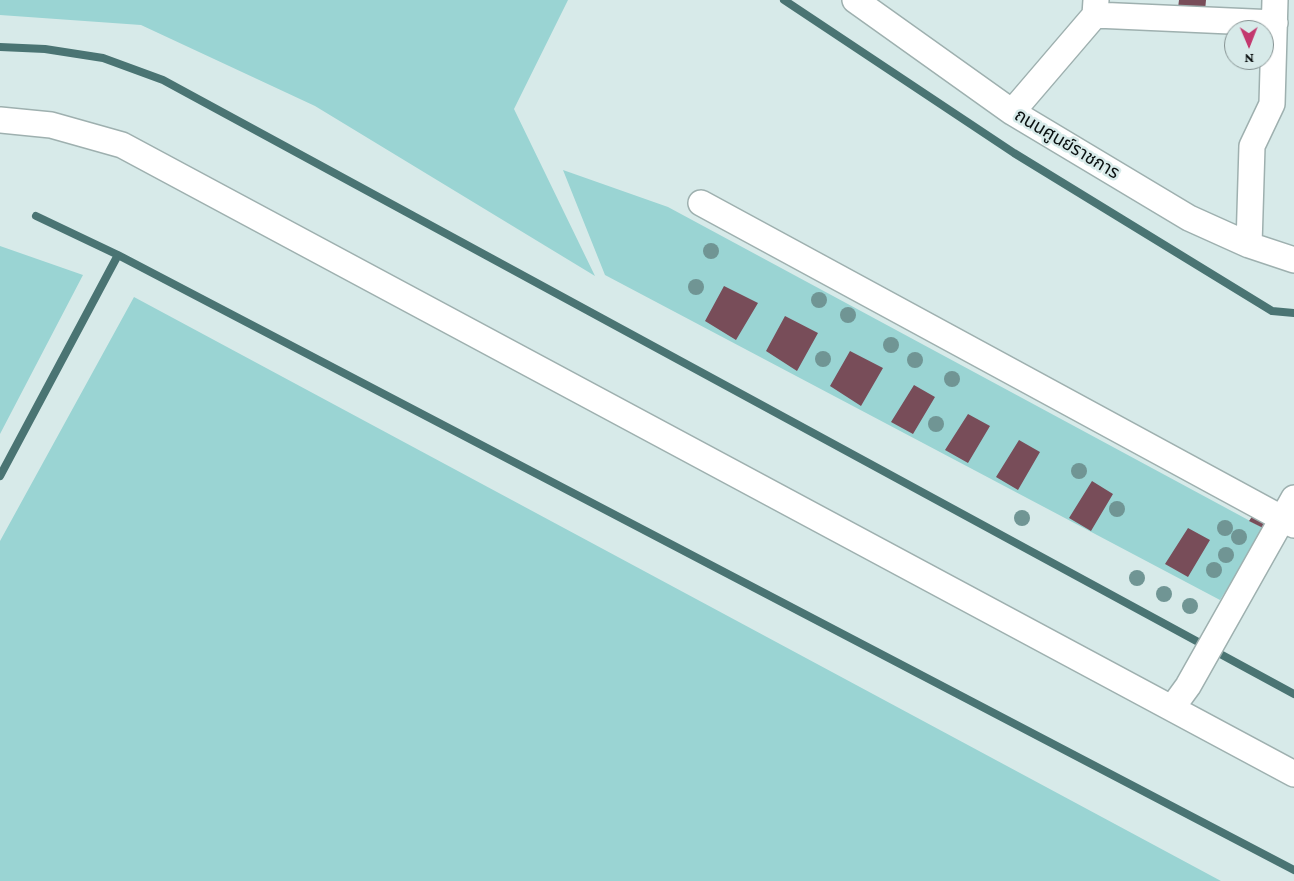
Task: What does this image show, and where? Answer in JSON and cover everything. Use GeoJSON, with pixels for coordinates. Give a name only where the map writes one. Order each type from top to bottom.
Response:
{"type":"FeatureCollection","features":[{"type":"Feature","properties":{"kind":"street","name":"ถนนศูนย์ราชการ"},"geometry":{"type":"LineString","coordinates":[[855,0],[1012,112],[1189,218],[1249,245],[1294,260]]}},
{"type":"Feature","properties":{"kind":"street"},"geometry":{"type":"LineString","coordinates":[[1012,112],[1096,7],[1275,12],[1272,104],[1252,146],[1249,245]]}},
{"type":"Feature","properties":{"kind":"street"},"geometry":{"type":"LineString","coordinates":[[0,120],[51,125],[122,145],[1294,774]]}},
{"type":"Feature","properties":{"kind":"street"},"geometry":{"type":"LineString","coordinates":[[701,203],[1291,514],[1235,601],[1188,686],[1172,708]]}},
{"type":"Feature","properties":{"kind":"shaded area"},"geometry":{"type":"Polygon","coordinates":[[[0,0],[568,0],[514,109],[595,276],[315,106],[141,25],[0,15],[0,0]]]}},
{"type":"Feature","properties":{"kind":"shaded area"},"geometry":{"type":"Polygon","coordinates":[[[563,170],[668,207],[1265,529],[1220,600],[605,275],[563,170]]]}},
{"type":"Feature","properties":{"kind":"shaded area"},"geometry":{"type":"Polygon","coordinates":[[[0,246],[83,275],[0,434],[0,246]]]}},
{"type":"Feature","properties":{"kind":"shaded area"},"geometry":{"type":"Polygon","coordinates":[[[134,297],[1221,881],[0,881],[0,541],[134,297]]]}},
{"type":"Feature","properties":{"kind":"building"},"geometry":{"type":"Polygon","coordinates":[[[1179,0],[1206,0],[1205,11],[1178,8],[1179,0]]]}},
{"type":"Feature","properties":{"kind":"building"},"geometry":{"type":"Polygon","coordinates":[[[724,286],[758,303],[736,340],[705,321],[724,286]]]}},
{"type":"Feature","properties":{"kind":"building"},"geometry":{"type":"Polygon","coordinates":[[[785,316],[818,333],[797,371],[766,351],[785,316]]]}},
{"type":"Feature","properties":{"kind":"building"},"geometry":{"type":"Polygon","coordinates":[[[850,351],[883,368],[861,406],[830,386],[850,351]]]}},
{"type":"Feature","properties":{"kind":"building"},"geometry":{"type":"Polygon","coordinates":[[[914,385],[935,397],[913,434],[891,422],[914,385]]]}},
{"type":"Feature","properties":{"kind":"building"},"geometry":{"type":"Polygon","coordinates":[[[968,414],[990,426],[968,463],[945,450],[968,414]]]}},
{"type":"Feature","properties":{"kind":"building"},"geometry":{"type":"Polygon","coordinates":[[[1019,440],[1040,452],[1018,490],[996,477],[1019,440]]]}},
{"type":"Feature","properties":{"kind":"building"},"geometry":{"type":"Polygon","coordinates":[[[1092,481],[1113,494],[1091,531],[1069,518],[1092,481]]]}},
{"type":"Feature","properties":{"kind":"building"},"geometry":{"type":"Polygon","coordinates":[[[1255,512],[1270,521],[1265,529],[1249,521],[1255,512]]]}},
{"type":"Feature","properties":{"kind":"building"},"geometry":{"type":"Polygon","coordinates":[[[1188,528],[1210,540],[1188,577],[1165,564],[1188,528]]]}},
{"type":"Feature","properties":{"kind":"waterway"},"geometry":{"type":"LineString","coordinates":[[784,0],[1014,153],[1272,311],[1294,313]]}},
{"type":"Feature","properties":{"kind":"waterway"},"geometry":{"type":"LineString","coordinates":[[0,47],[45,49],[103,58],[163,80],[1294,694]]}},
{"type":"Feature","properties":{"kind":"waterway"},"geometry":{"type":"LineString","coordinates":[[36,216],[118,255],[1294,870]]}},
{"type":"Feature","properties":{"kind":"waterway"},"geometry":{"type":"LineString","coordinates":[[0,476],[118,255]]}}]}
